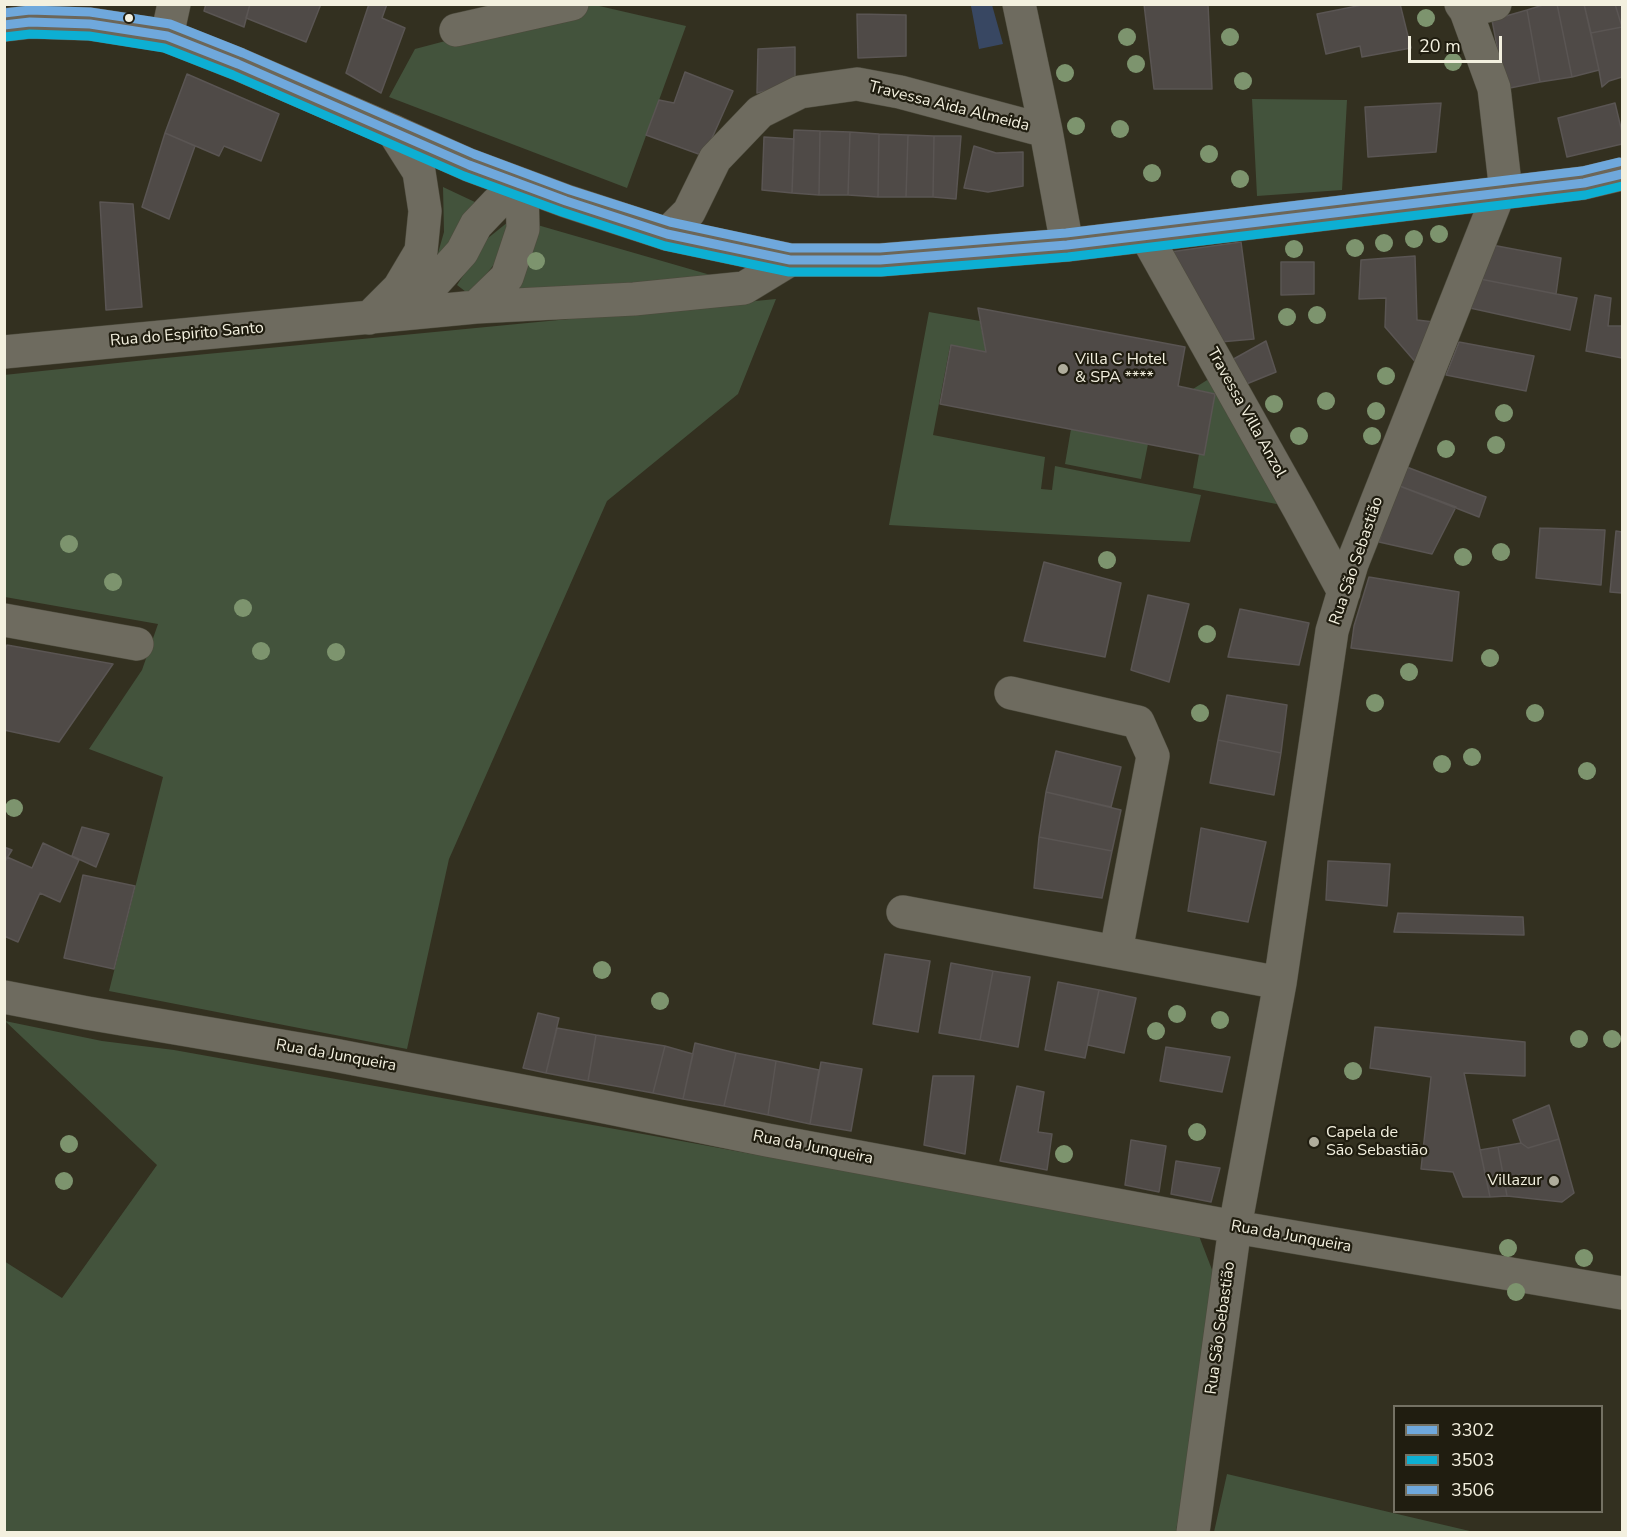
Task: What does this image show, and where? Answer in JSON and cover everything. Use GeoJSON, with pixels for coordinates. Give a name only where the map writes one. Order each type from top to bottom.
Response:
{"type":"FeatureCollection","features":[{"type":"Feature","properties":{"kind":"main road"},"geometry":{"type":"LineString","coordinates":[[4,25],[30,22],[90,24],[167,36],[238,64],[469,165],[566,201],[667,234],[790,260],[880,260],[1067,245],[1584,183],[1623,174]]}},
{"type":"Feature","properties":{"kind":"street"},"geometry":{"type":"LineString","coordinates":[[167,36],[174,4]]}},
{"type":"Feature","properties":{"kind":"street"},"geometry":{"type":"LineString","coordinates":[[456,30],[572,4]]}},
{"type":"Feature","properties":{"kind":"street"},"geometry":{"type":"LineString","coordinates":[[1018,4],[1046,131],[1067,245]]}},
{"type":"Feature","properties":{"kind":"street"},"geometry":{"type":"LineString","coordinates":[[1474,7],[1494,88],[1503,193]]}},
{"type":"Feature","properties":{"kind":"street","name":"Travessa Aida Almeida"},"geometry":{"type":"LineString","coordinates":[[667,234],[689,212],[715,159],[760,112],[800,92],[857,84],[900,92],[1046,131]]}},
{"type":"Feature","properties":{"kind":"street"},"geometry":{"type":"LineString","coordinates":[[369,318],[399,288],[421,252],[425,212],[419,172],[393,131]]}},
{"type":"Feature","properties":{"kind":"street"},"geometry":{"type":"LineString","coordinates":[[369,318],[426,292],[462,252],[476,225],[497,203],[522,185]]}},
{"type":"Feature","properties":{"kind":"street"},"geometry":{"type":"LineString","coordinates":[[476,307],[507,277],[523,229],[522,185]]}},
{"type":"Feature","properties":{"kind":"street","name":"Rua São Sebastião"},"geometry":{"type":"LineString","coordinates":[[1193,1533],[1235,1227],[1280,983],[1332,631],[1352,564],[1503,193]]}},
{"type":"Feature","properties":{"kind":"street","name":"Travessa Villa Anzol"},"geometry":{"type":"LineString","coordinates":[[1146,236],[1344,592]]}},
{"type":"Feature","properties":{"kind":"street","name":"Rua do Espirito Santo"},"geometry":{"type":"LineString","coordinates":[[4,352],[476,307],[634,299],[744,288],[790,260]]}},
{"type":"Feature","properties":{"kind":"street"},"geometry":{"type":"LineString","coordinates":[[4,620],[137,644]]}},
{"type":"Feature","properties":{"kind":"street"},"geometry":{"type":"LineString","coordinates":[[1011,693],[1138,722],[1153,756],[1116,951]]}},
{"type":"Feature","properties":{"kind":"street"},"geometry":{"type":"LineString","coordinates":[[903,912],[1280,983]]}},
{"type":"Feature","properties":{"kind":"street","name":"Rua da Junqueira"},"geometry":{"type":"LineString","coordinates":[[4,997],[357,1059],[767,1140],[1235,1227],[1623,1293]]}},
{"type":"Feature","properties":{"kind":"green space"},"geometry":{"type":"Polygon","coordinates":[[[582,5],[595,5],[686,26],[627,188],[389,97],[415,49],[582,5]]]}},
{"type":"Feature","properties":{"kind":"green space"},"geometry":{"type":"Polygon","coordinates":[[[1252,99],[1347,100],[1342,190],[1257,196],[1252,99]]]}},
{"type":"Feature","properties":{"kind":"green space"},"geometry":{"type":"Polygon","coordinates":[[[443,187],[477,203],[434,267],[444,232],[443,187]]]}},
{"type":"Feature","properties":{"kind":"green space"},"geometry":{"type":"Polygon","coordinates":[[[508,222],[499,258],[470,295],[457,285],[488,238],[508,222]]]}},
{"type":"Feature","properties":{"kind":"green space"},"geometry":{"type":"Polygon","coordinates":[[[534,224],[714,276],[503,296],[534,224]]]}},
{"type":"Feature","properties":{"kind":"green space"},"geometry":{"type":"Polygon","coordinates":[[[776,299],[738,394],[607,501],[449,859],[407,1049],[109,991],[163,777],[89,749],[142,670],[158,624],[5,597],[4,375],[776,299]]]}},
{"type":"Feature","properties":{"kind":"green space"},"geometry":{"type":"Polygon","coordinates":[[[929,312],[980,321],[986,352],[950,346],[933,435],[1045,457],[1041,489],[1052,490],[1055,466],[1201,495],[1190,542],[889,525],[929,312]]]}},
{"type":"Feature","properties":{"kind":"green space"},"geometry":{"type":"Polygon","coordinates":[[[1215,375],[1287,506],[1193,488],[1199,454],[1204,454],[1215,394],[1193,389],[1215,375]]]}},
{"type":"Feature","properties":{"kind":"green space"},"geometry":{"type":"Polygon","coordinates":[[[1071,429],[1148,444],[1141,479],[1065,464],[1071,429]]]}},
{"type":"Feature","properties":{"kind":"green space"},"geometry":{"type":"Polygon","coordinates":[[[5,1021],[102,1041],[174,1050],[1199,1236],[1216,1280],[1176,1532],[5,1532],[4,1261],[62,1298],[157,1165],[5,1021]]]}},
{"type":"Feature","properties":{"kind":"green space"},"geometry":{"type":"Polygon","coordinates":[[[1227,1474],[1474,1532],[1214,1532],[1227,1474]]]}},
{"type":"Feature","properties":{"kind":"water"},"geometry":{"type":"Polygon","coordinates":[[[992,5],[1003,44],[979,49],[971,6],[992,5]]]}},
{"type":"Feature","properties":{"kind":"building"},"geometry":{"type":"Polygon","coordinates":[[[206,4],[250,4],[244,27],[204,11],[206,4]]]}},
{"type":"Feature","properties":{"kind":"building"},"geometry":{"type":"Polygon","coordinates":[[[250,4],[321,4],[306,42],[246,18],[250,4]]]}},
{"type":"Feature","properties":{"kind":"building"},"geometry":{"type":"Polygon","coordinates":[[[369,4],[387,4],[382,18],[405,28],[381,93],[346,73],[369,4]]]}},
{"type":"Feature","properties":{"kind":"building"},"geometry":{"type":"Polygon","coordinates":[[[1144,4],[1208,4],[1212,89],[1154,89],[1144,4]]]}},
{"type":"Feature","properties":{"kind":"building"},"geometry":{"type":"Polygon","coordinates":[[[1367,4],[1400,4],[1411,48],[1362,57],[1360,46],[1326,54],[1317,14],[1367,4]]]}},
{"type":"Feature","properties":{"kind":"building"},"geometry":{"type":"Polygon","coordinates":[[[1546,4],[1557,4],[1572,77],[1540,82],[1527,10],[1546,4]]]}},
{"type":"Feature","properties":{"kind":"building"},"geometry":{"type":"Polygon","coordinates":[[[1557,4],[1584,4],[1599,70],[1572,77],[1557,4]]]}},
{"type":"Feature","properties":{"kind":"building"},"geometry":{"type":"Polygon","coordinates":[[[1584,4],[1615,4],[1622,27],[1591,33],[1584,4]]]}},
{"type":"Feature","properties":{"kind":"building"},"geometry":{"type":"Polygon","coordinates":[[[1615,4],[1622,4],[1622,27],[1615,4]]]}},
{"type":"Feature","properties":{"kind":"building"},"geometry":{"type":"Polygon","coordinates":[[[1527,10],[1540,82],[1505,89],[1492,20],[1527,10]]]}},
{"type":"Feature","properties":{"kind":"building"},"geometry":{"type":"Polygon","coordinates":[[[857,14],[906,15],[906,56],[858,58],[857,14]]]}},
{"type":"Feature","properties":{"kind":"building"},"geometry":{"type":"Polygon","coordinates":[[[1622,27],[1622,77],[1609,81],[1602,87],[1591,33],[1622,27]]]}},
{"type":"Feature","properties":{"kind":"building"},"geometry":{"type":"Polygon","coordinates":[[[795,47],[795,84],[757,93],[758,49],[795,47]]]}},
{"type":"Feature","properties":{"kind":"building"},"geometry":{"type":"Polygon","coordinates":[[[685,72],[733,91],[704,156],[646,135],[659,100],[674,103],[685,72]]]}},
{"type":"Feature","properties":{"kind":"building"},"geometry":{"type":"Polygon","coordinates":[[[187,74],[279,114],[261,161],[224,146],[219,156],[165,133],[187,74]]]}},
{"type":"Feature","properties":{"kind":"building"},"geometry":{"type":"Polygon","coordinates":[[[1441,103],[1436,152],[1368,157],[1365,107],[1441,103]]]}},
{"type":"Feature","properties":{"kind":"building"},"geometry":{"type":"Polygon","coordinates":[[[1615,103],[1622,132],[1622,144],[1567,157],[1558,118],[1615,103]]]}},
{"type":"Feature","properties":{"kind":"building"},"geometry":{"type":"Polygon","coordinates":[[[794,130],[820,131],[819,195],[792,193],[794,130]]]}},
{"type":"Feature","properties":{"kind":"building"},"geometry":{"type":"Polygon","coordinates":[[[820,131],[850,132],[848,195],[819,195],[820,131]]]}},
{"type":"Feature","properties":{"kind":"building"},"geometry":{"type":"Polygon","coordinates":[[[850,132],[879,134],[878,197],[848,195],[850,132]]]}},
{"type":"Feature","properties":{"kind":"building"},"geometry":{"type":"Polygon","coordinates":[[[165,133],[195,146],[169,219],[142,207],[165,133]]]}},
{"type":"Feature","properties":{"kind":"building"},"geometry":{"type":"Polygon","coordinates":[[[879,134],[908,135],[906,197],[878,197],[879,134]]]}},
{"type":"Feature","properties":{"kind":"building"},"geometry":{"type":"Polygon","coordinates":[[[908,135],[934,136],[933,197],[906,197],[908,135]]]}},
{"type":"Feature","properties":{"kind":"building"},"geometry":{"type":"Polygon","coordinates":[[[934,136],[961,136],[956,199],[933,197],[934,136]]]}},
{"type":"Feature","properties":{"kind":"building"},"geometry":{"type":"Polygon","coordinates":[[[764,137],[794,139],[792,193],[762,190],[764,137]]]}},
{"type":"Feature","properties":{"kind":"building"},"geometry":{"type":"Polygon","coordinates":[[[974,146],[996,153],[1023,152],[1023,186],[988,192],[964,188],[974,146]]]}},
{"type":"Feature","properties":{"kind":"building"},"geometry":{"type":"Polygon","coordinates":[[[100,202],[133,204],[142,307],[106,310],[100,202]]]}},
{"type":"Feature","properties":{"kind":"building"},"geometry":{"type":"Polygon","coordinates":[[[1241,242],[1254,339],[1220,342],[1170,252],[1241,242]]]}},
{"type":"Feature","properties":{"kind":"building"},"geometry":{"type":"Polygon","coordinates":[[[1492,245],[1561,258],[1556,294],[1480,279],[1492,245]]]}},
{"type":"Feature","properties":{"kind":"building"},"geometry":{"type":"Polygon","coordinates":[[[1415,256],[1417,320],[1434,322],[1418,365],[1385,327],[1386,298],[1359,299],[1361,260],[1415,256]]]}},
{"type":"Feature","properties":{"kind":"building"},"geometry":{"type":"Polygon","coordinates":[[[1281,262],[1314,262],[1314,294],[1281,295],[1281,262]]]}},
{"type":"Feature","properties":{"kind":"building"},"geometry":{"type":"Polygon","coordinates":[[[1480,279],[1577,298],[1570,330],[1470,308],[1480,279]]]}},
{"type":"Feature","properties":{"kind":"building"},"geometry":{"type":"Polygon","coordinates":[[[1595,295],[1611,298],[1608,326],[1622,326],[1622,358],[1586,351],[1595,295]]]}},
{"type":"Feature","properties":{"kind":"building","name":"Villa C Hotel & SPA ****"},"geometry":{"type":"Polygon","coordinates":[[[978,308],[1185,347],[1178,386],[1215,394],[1204,455],[940,404],[951,345],[986,352],[978,308]]]}},
{"type":"Feature","properties":{"kind":"building"},"geometry":{"type":"Polygon","coordinates":[[[1266,341],[1276,372],[1244,385],[1230,361],[1266,341]]]}},
{"type":"Feature","properties":{"kind":"building"},"geometry":{"type":"Polygon","coordinates":[[[1459,342],[1534,356],[1526,391],[1446,375],[1459,342]]]}},
{"type":"Feature","properties":{"kind":"building"},"geometry":{"type":"Polygon","coordinates":[[[1404,466],[1486,497],[1479,517],[1397,485],[1404,466]]]}},
{"type":"Feature","properties":{"kind":"building"},"geometry":{"type":"Polygon","coordinates":[[[1397,485],[1456,507],[1432,554],[1379,542],[1397,485]]]}},
{"type":"Feature","properties":{"kind":"building"},"geometry":{"type":"Polygon","coordinates":[[[1540,528],[1605,530],[1601,585],[1536,578],[1540,528]]]}},
{"type":"Feature","properties":{"kind":"building"},"geometry":{"type":"Polygon","coordinates":[[[1616,531],[1622,532],[1622,593],[1610,592],[1616,531]]]}},
{"type":"Feature","properties":{"kind":"building"},"geometry":{"type":"Polygon","coordinates":[[[1044,562],[1121,583],[1105,657],[1024,641],[1044,562]]]}},
{"type":"Feature","properties":{"kind":"building"},"geometry":{"type":"Polygon","coordinates":[[[1369,577],[1459,592],[1452,661],[1351,648],[1354,626],[1369,577]]]}},
{"type":"Feature","properties":{"kind":"building"},"geometry":{"type":"Polygon","coordinates":[[[1148,595],[1189,604],[1169,682],[1131,670],[1148,595]]]}},
{"type":"Feature","properties":{"kind":"building"},"geometry":{"type":"Polygon","coordinates":[[[1240,609],[1309,623],[1299,665],[1228,657],[1240,609]]]}},
{"type":"Feature","properties":{"kind":"building"},"geometry":{"type":"Polygon","coordinates":[[[7,645],[113,664],[59,742],[4,730],[4,653],[7,645]]]}},
{"type":"Feature","properties":{"kind":"building"},"geometry":{"type":"Polygon","coordinates":[[[1227,695],[1287,705],[1281,753],[1218,740],[1227,695]]]}},
{"type":"Feature","properties":{"kind":"building"},"geometry":{"type":"Polygon","coordinates":[[[1218,740],[1281,753],[1274,795],[1210,783],[1218,740]]]}},
{"type":"Feature","properties":{"kind":"building"},"geometry":{"type":"Polygon","coordinates":[[[1056,751],[1121,767],[1111,807],[1046,792],[1056,751]]]}},
{"type":"Feature","properties":{"kind":"building"},"geometry":{"type":"Polygon","coordinates":[[[1046,792],[1121,810],[1112,851],[1039,837],[1046,792]]]}},
{"type":"Feature","properties":{"kind":"building"},"geometry":{"type":"Polygon","coordinates":[[[82,827],[109,834],[96,867],[72,856],[82,827]]]}},
{"type":"Feature","properties":{"kind":"building"},"geometry":{"type":"Polygon","coordinates":[[[1201,828],[1266,842],[1248,922],[1188,911],[1201,828]]]}},
{"type":"Feature","properties":{"kind":"building"},"geometry":{"type":"Polygon","coordinates":[[[1039,837],[1112,851],[1102,898],[1034,888],[1039,837]]]}},
{"type":"Feature","properties":{"kind":"building"},"geometry":{"type":"Polygon","coordinates":[[[43,843],[79,860],[60,902],[40,893],[18,942],[4,936],[4,863],[7,857],[32,868],[43,843]]]}},
{"type":"Feature","properties":{"kind":"building"},"geometry":{"type":"Polygon","coordinates":[[[4,847],[12,850],[4,863],[4,847]]]}},
{"type":"Feature","properties":{"kind":"building"},"geometry":{"type":"Polygon","coordinates":[[[1328,861],[1390,864],[1387,906],[1326,900],[1328,861]]]}},
{"type":"Feature","properties":{"kind":"building"},"geometry":{"type":"Polygon","coordinates":[[[83,875],[135,886],[114,969],[64,958],[83,875]]]}},
{"type":"Feature","properties":{"kind":"building"},"geometry":{"type":"Polygon","coordinates":[[[1398,913],[1523,917],[1524,935],[1394,932],[1398,913]]]}},
{"type":"Feature","properties":{"kind":"building"},"geometry":{"type":"Polygon","coordinates":[[[885,954],[930,961],[918,1032],[873,1024],[885,954]]]}},
{"type":"Feature","properties":{"kind":"building"},"geometry":{"type":"Polygon","coordinates":[[[951,963],[993,971],[980,1040],[939,1033],[951,963]]]}},
{"type":"Feature","properties":{"kind":"building"},"geometry":{"type":"Polygon","coordinates":[[[993,971],[1030,977],[1018,1047],[980,1040],[993,971]]]}},
{"type":"Feature","properties":{"kind":"building"},"geometry":{"type":"Polygon","coordinates":[[[1058,982],[1099,990],[1085,1058],[1045,1050],[1058,982]]]}},
{"type":"Feature","properties":{"kind":"building"},"geometry":{"type":"Polygon","coordinates":[[[1099,990],[1136,998],[1124,1053],[1088,1045],[1099,990]]]}},
{"type":"Feature","properties":{"kind":"building"},"geometry":{"type":"Polygon","coordinates":[[[538,1013],[559,1018],[546,1073],[523,1068],[538,1013]]]}},
{"type":"Feature","properties":{"kind":"building"},"geometry":{"type":"Polygon","coordinates":[[[1375,1027],[1525,1042],[1525,1076],[1464,1073],[1490,1197],[1463,1197],[1453,1172],[1421,1169],[1431,1077],[1370,1068],[1375,1027]]]}},
{"type":"Feature","properties":{"kind":"building"},"geometry":{"type":"Polygon","coordinates":[[[557,1028],[596,1035],[588,1081],[546,1073],[557,1028]]]}},
{"type":"Feature","properties":{"kind":"building"},"geometry":{"type":"Polygon","coordinates":[[[596,1035],[665,1046],[653,1093],[588,1081],[596,1035]]]}},
{"type":"Feature","properties":{"kind":"building"},"geometry":{"type":"Polygon","coordinates":[[[695,1043],[736,1053],[724,1106],[683,1099],[695,1043]]]}},
{"type":"Feature","properties":{"kind":"building"},"geometry":{"type":"Polygon","coordinates":[[[665,1046],[693,1054],[683,1099],[653,1093],[665,1046]]]}},
{"type":"Feature","properties":{"kind":"building"},"geometry":{"type":"Polygon","coordinates":[[[1166,1047],[1230,1057],[1222,1092],[1160,1081],[1166,1047]]]}},
{"type":"Feature","properties":{"kind":"building"},"geometry":{"type":"Polygon","coordinates":[[[736,1053],[776,1061],[768,1115],[724,1106],[736,1053]]]}},
{"type":"Feature","properties":{"kind":"building"},"geometry":{"type":"Polygon","coordinates":[[[776,1061],[819,1070],[810,1124],[768,1115],[776,1061]]]}},
{"type":"Feature","properties":{"kind":"building"},"geometry":{"type":"Polygon","coordinates":[[[821,1062],[862,1069],[851,1131],[810,1124],[821,1062]]]}},
{"type":"Feature","properties":{"kind":"building"},"geometry":{"type":"Polygon","coordinates":[[[933,1076],[974,1076],[965,1154],[924,1145],[933,1076]]]}},
{"type":"Feature","properties":{"kind":"building"},"geometry":{"type":"Polygon","coordinates":[[[1017,1086],[1044,1092],[1038,1132],[1052,1134],[1047,1170],[1000,1161],[1017,1086]]]}},
{"type":"Feature","properties":{"kind":"building"},"geometry":{"type":"Polygon","coordinates":[[[1549,1105],[1559,1139],[1528,1148],[1521,1143],[1513,1120],[1549,1105]]]}},
{"type":"Feature","properties":{"kind":"building"},"geometry":{"type":"Polygon","coordinates":[[[1559,1139],[1574,1193],[1562,1202],[1507,1196],[1498,1147],[1521,1143],[1528,1148],[1559,1139]]]}},
{"type":"Feature","properties":{"kind":"building"},"geometry":{"type":"Polygon","coordinates":[[[1131,1140],[1166,1146],[1159,1192],[1125,1185],[1131,1140]]]}},
{"type":"Feature","properties":{"kind":"building"},"geometry":{"type":"Polygon","coordinates":[[[1498,1147],[1507,1196],[1490,1197],[1480,1150],[1498,1147]]]}},
{"type":"Feature","properties":{"kind":"building"},"geometry":{"type":"Polygon","coordinates":[[[1176,1161],[1220,1168],[1211,1202],[1171,1194],[1176,1161]]]}},
{"type":"Feature","properties":{"kind":"transit line","name":"3506"},"geometry":{"type":"LineString","coordinates":[[4,13],[30,10],[90,12],[170,24],[243,53],[474,154],[570,190],[670,222],[791,248],[880,248],[1066,233],[1582,171],[1619,162]]}},
{"type":"Feature","properties":{"kind":"transit line","name":"3302"},"geometry":{"type":"LineString","coordinates":[[4,25],[30,22],[90,24],[167,36],[238,64],[469,165],[566,201],[667,234],[790,260],[880,260],[1067,245],[1584,183],[1622,174]]}},
{"type":"Feature","properties":{"kind":"transit line","name":"3503"},"geometry":{"type":"LineString","coordinates":[[5,37],[30,34],[89,36],[164,48],[233,75],[464,176],[562,212],[665,246],[789,272],[881,272],[1068,257],[1585,195],[1622,186]]}},
{"type":"Feature","properties":{"kind":"place","name":"Villa C Hotel & SPA ****"},"geometry":{"type":"Point","coordinates":[1063,369]}},
{"type":"Feature","properties":{"kind":"place","name":"Capela de São Sebastião"},"geometry":{"type":"Point","coordinates":[1314,1142]}},
{"type":"Feature","properties":{"kind":"place","name":"Villazur"},"geometry":{"type":"Point","coordinates":[1554,1181]}}]}
